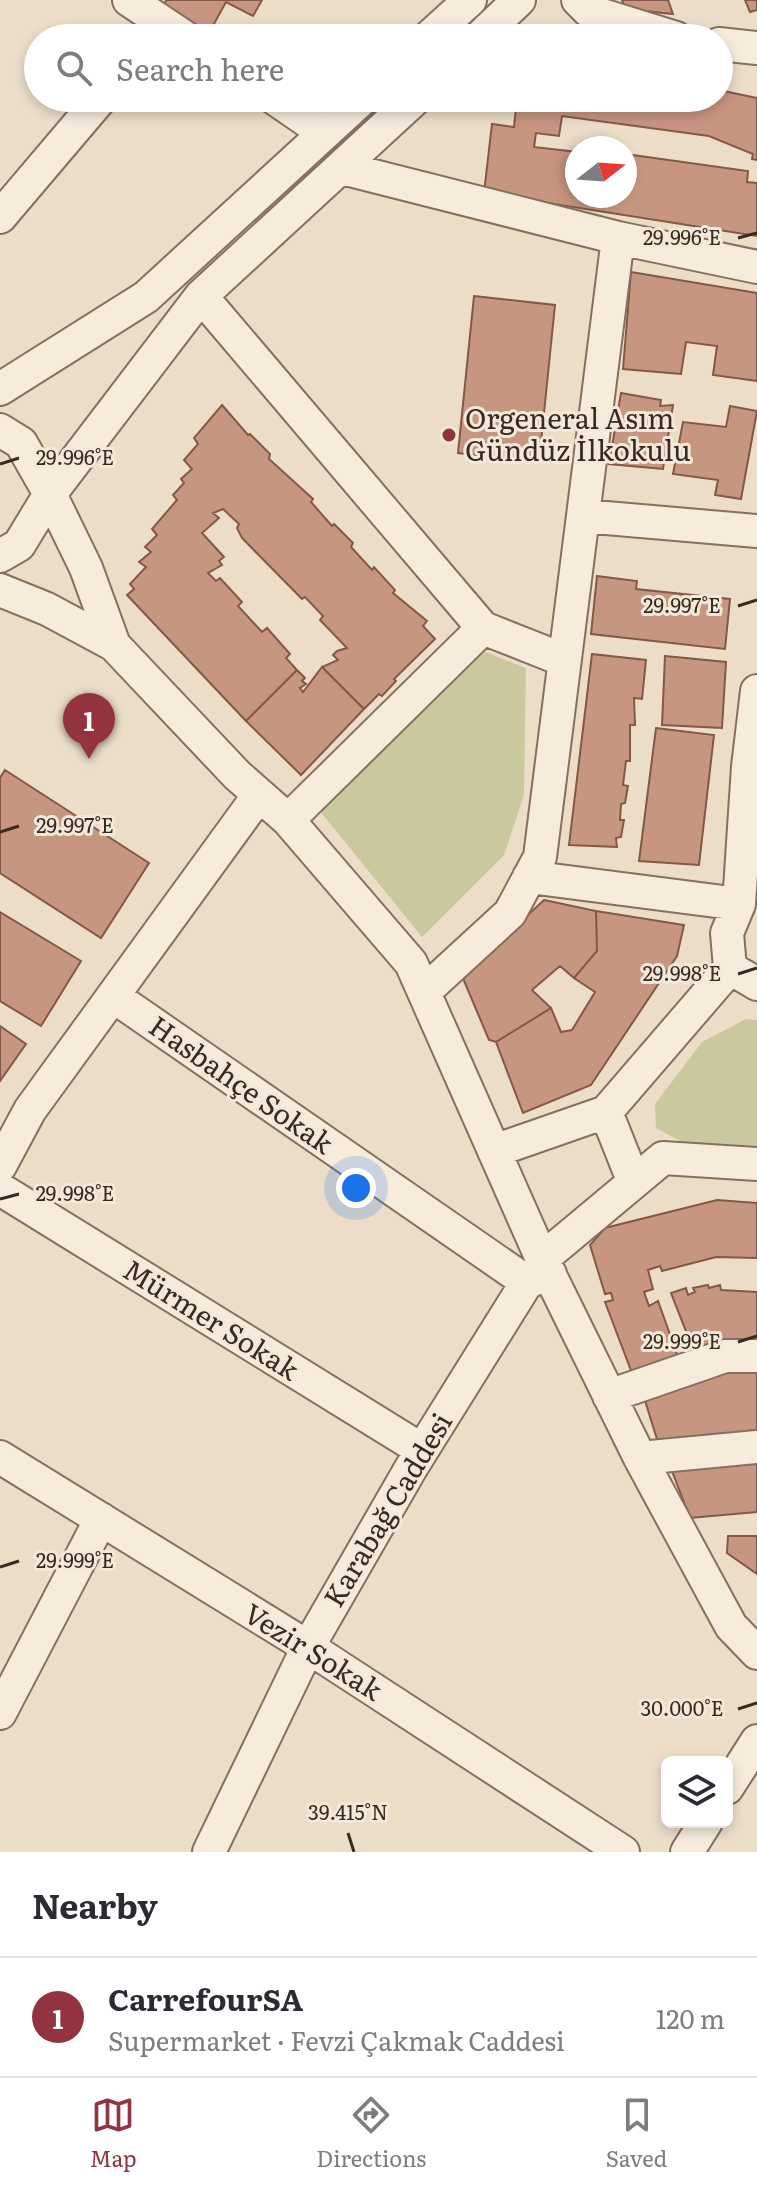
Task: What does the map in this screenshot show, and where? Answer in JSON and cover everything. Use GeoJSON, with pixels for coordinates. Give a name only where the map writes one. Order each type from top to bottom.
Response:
{"type":"FeatureCollection","features":[{"type":"Feature","properties":{"kind":"street"},"geometry":{"type":"LineString","coordinates":[[443,24],[470,0]]}},
{"type":"Feature","properties":{"kind":"street"},"geometry":{"type":"LineString","coordinates":[[494,24],[519,0]]}},
{"type":"Feature","properties":{"kind":"street"},"geometry":{"type":"LineString","coordinates":[[578,0],[589,11],[631,24]]}},
{"type":"Feature","properties":{"kind":"street"},"geometry":{"type":"LineString","coordinates":[[135,2],[139,24]]}},
{"type":"Feature","properties":{"kind":"street"},"geometry":{"type":"LineString","coordinates":[[135,2],[166,24]]}},
{"type":"Feature","properties":{"kind":"street"},"geometry":{"type":"LineString","coordinates":[[733,45],[757,48]]}},
{"type":"Feature","properties":{"kind":"street"},"geometry":{"type":"LineString","coordinates":[[0,217],[89,112]]}},
{"type":"Feature","properties":{"kind":"street"},"geometry":{"type":"LineString","coordinates":[[294,112],[325,133]]}},
{"type":"Feature","properties":{"kind":"street"},"geometry":{"type":"LineString","coordinates":[[0,389],[146,297],[348,112]]}},
{"type":"Feature","properties":{"kind":"street"},"geometry":{"type":"LineString","coordinates":[[0,556],[19,545],[50,494],[201,296],[401,112]]}},
{"type":"Feature","properties":{"kind":"street"},"geometry":{"type":"LineString","coordinates":[[342,168],[618,238],[757,267]]}},
{"type":"Feature","properties":{"kind":"street"},"geometry":{"type":"LineString","coordinates":[[424,992],[510,913],[540,857],[618,238]]}},
{"type":"Feature","properties":{"kind":"street"},"geometry":{"type":"LineString","coordinates":[[201,296],[483,628],[564,660]]}},
{"type":"Feature","properties":{"kind":"street"},"geometry":{"type":"LineString","coordinates":[[0,430],[21,443],[50,494],[86,568],[114,645]]}},
{"type":"Feature","properties":{"kind":"street"},"geometry":{"type":"LineString","coordinates":[[583,516],[757,531]]}},
{"type":"Feature","properties":{"kind":"street"},"geometry":{"type":"LineString","coordinates":[[0,590],[114,645],[259,795],[288,820],[411,963],[494,1151],[540,1272],[640,1458],[744,1625],[757,1653]]}},
{"type":"Feature","properties":{"kind":"street"},"geometry":{"type":"LineString","coordinates":[[288,820],[483,628]]}},
{"type":"Feature","properties":{"kind":"street"},"geometry":{"type":"LineString","coordinates":[[494,1151],[606,1112],[744,976],[727,933],[739,904],[757,691]]}},
{"type":"Feature","properties":{"kind":"street"},"geometry":{"type":"LineString","coordinates":[[0,1166],[30,1110],[259,795]]}},
{"type":"Feature","properties":{"kind":"street"},"geometry":{"type":"LineString","coordinates":[[529,877],[739,904]]}},
{"type":"Feature","properties":{"kind":"street","name":"Hasbahçe Sokak"},"geometry":{"type":"LineString","coordinates":[[113,996],[540,1272]]}},
{"type":"Feature","properties":{"kind":"street"},"geometry":{"type":"LineString","coordinates":[[606,1112],[633,1180]]}},
{"type":"Feature","properties":{"kind":"street","name":"Karabağ Caddesi"},"geometry":{"type":"LineString","coordinates":[[209,1852],[308,1647],[422,1450],[540,1272],[633,1180],[663,1158],[757,1164]]}},
{"type":"Feature","properties":{"kind":"street","name":"Mürmer Sokak"},"geometry":{"type":"LineString","coordinates":[[0,1189],[422,1450]]}},
{"type":"Feature","properties":{"kind":"street"},"geometry":{"type":"LineString","coordinates":[[609,1396],[725,1356],[757,1356]]}},
{"type":"Feature","properties":{"kind":"street"},"geometry":{"type":"LineString","coordinates":[[640,1458],[757,1447]]}},
{"type":"Feature","properties":{"kind":"street","name":"Vezir Sokak"},"geometry":{"type":"LineString","coordinates":[[0,1457],[308,1647],[623,1852]]}},
{"type":"Feature","properties":{"kind":"street"},"geometry":{"type":"LineString","coordinates":[[0,1713],[101,1519]]}},
{"type":"Feature","properties":{"kind":"street"},"geometry":{"type":"LineString","coordinates":[[733,1779],[757,1741]]}},
{"type":"Feature","properties":{"kind":"street"},"geometry":{"type":"LineString","coordinates":[[687,1852],[702,1828]]}},
{"type":"Feature","properties":{"kind":"green space"},"geometry":{"type":"Polygon","coordinates":[[[478,649],[526,668],[524,795],[504,855],[422,937],[315,805],[478,649]]]}},
{"type":"Feature","properties":{"kind":"green space"},"geometry":{"type":"Polygon","coordinates":[[[746,1019],[757,1020],[757,1149],[684,1143],[656,1128],[655,1104],[702,1042],[746,1019]]]}},
{"type":"Feature","properties":{"kind":"building"},"geometry":{"type":"Polygon","coordinates":[[[166,0],[262,0],[253,16],[226,2],[214,24],[192,24],[163,8],[166,0]]]}},
{"type":"Feature","properties":{"kind":"building"},"geometry":{"type":"Polygon","coordinates":[[[622,0],[668,0],[673,14],[625,9],[622,0]]]}},
{"type":"Feature","properties":{"kind":"building"},"geometry":{"type":"Polygon","coordinates":[[[745,0],[757,0],[757,10],[750,12],[745,0]]]}},
{"type":"Feature","properties":{"kind":"building"},"geometry":{"type":"Polygon","coordinates":[[[733,93],[757,98],[757,160],[752,159],[753,154],[709,136],[562,116],[559,136],[536,133],[534,147],[565,151],[565,206],[484,193],[492,124],[514,127],[516,112],[733,112],[733,93]]]}},
{"type":"Feature","properties":{"kind":"building"},"geometry":{"type":"Polygon","coordinates":[[[637,156],[748,171],[747,182],[757,183],[757,236],[579,208],[637,208],[637,156]]]}},
{"type":"Feature","properties":{"kind":"building"},"geometry":{"type":"Polygon","coordinates":[[[631,272],[757,293],[757,381],[713,375],[717,346],[686,342],[681,374],[623,369],[631,272]]]}},
{"type":"Feature","properties":{"kind":"building","name":"Orgeneral Asım Gündüz İlkokulu"},"geometry":{"type":"Polygon","coordinates":[[[474,296],[555,305],[539,462],[458,453],[474,296]]]}},
{"type":"Feature","properties":{"kind":"building"},"geometry":{"type":"Polygon","coordinates":[[[621,393],[661,400],[660,406],[673,405],[663,469],[609,464],[621,393]]]}},
{"type":"Feature","properties":{"kind":"building"},"geometry":{"type":"Polygon","coordinates":[[[222,405],[248,435],[270,454],[269,459],[313,499],[311,502],[332,526],[334,524],[353,543],[351,547],[395,590],[393,593],[427,621],[423,626],[435,639],[394,679],[396,681],[382,696],[379,694],[364,709],[322,667],[338,660],[333,655],[347,648],[320,620],[323,616],[305,597],[302,599],[242,538],[237,528],[239,524],[223,509],[213,513],[219,518],[202,533],[224,557],[219,561],[222,565],[208,573],[216,581],[220,578],[242,602],[238,606],[262,632],[267,628],[290,654],[286,658],[297,670],[246,721],[127,595],[134,589],[130,584],[146,567],[139,562],[151,552],[145,547],[157,535],[152,529],[177,500],[173,495],[184,483],[181,479],[192,469],[184,460],[198,444],[194,438],[222,405]]]}},
{"type":"Feature","properties":{"kind":"building"},"geometry":{"type":"Polygon","coordinates":[[[730,406],[757,411],[741,499],[715,495],[718,480],[673,474],[683,422],[726,427],[730,406]]]}},
{"type":"Feature","properties":{"kind":"building"},"geometry":{"type":"Polygon","coordinates":[[[597,576],[637,581],[636,589],[730,599],[725,649],[591,634],[597,576]]]}},
{"type":"Feature","properties":{"kind":"building"},"geometry":{"type":"Polygon","coordinates":[[[592,654],[646,660],[642,699],[634,698],[635,725],[630,725],[630,761],[626,761],[623,785],[628,786],[625,803],[621,804],[620,820],[624,820],[621,837],[616,838],[617,847],[569,845],[592,654]]]}},
{"type":"Feature","properties":{"kind":"building"},"geometry":{"type":"Polygon","coordinates":[[[665,656],[726,662],[722,728],[662,725],[665,656]]]}},
{"type":"Feature","properties":{"kind":"building"},"geometry":{"type":"Polygon","coordinates":[[[322,667],[364,709],[301,775],[246,721],[297,670],[305,678],[302,681],[306,684],[300,688],[303,692],[322,667]]]}},
{"type":"Feature","properties":{"kind":"building"},"geometry":{"type":"Polygon","coordinates":[[[656,728],[714,735],[699,865],[639,861],[656,728]]]}},
{"type":"Feature","properties":{"kind":"building"},"geometry":{"type":"Polygon","coordinates":[[[5,770],[149,863],[101,938],[0,873],[0,778],[5,770]]]}},
{"type":"Feature","properties":{"kind":"building"},"geometry":{"type":"Polygon","coordinates":[[[544,900],[596,911],[597,951],[574,978],[560,966],[532,990],[551,1008],[496,1042],[489,1040],[462,976],[544,900]]]}},
{"type":"Feature","properties":{"kind":"building"},"geometry":{"type":"Polygon","coordinates":[[[596,911],[684,925],[677,956],[591,1085],[523,1113],[496,1042],[551,1008],[561,1032],[572,1030],[595,992],[574,978],[597,951],[596,911]]]}},
{"type":"Feature","properties":{"kind":"building"},"geometry":{"type":"Polygon","coordinates":[[[0,912],[81,961],[41,1026],[0,1001],[0,912]]]}},
{"type":"Feature","properties":{"kind":"building"},"geometry":{"type":"Polygon","coordinates":[[[0,1026],[26,1044],[0,1081],[0,1026]]]}},
{"type":"Feature","properties":{"kind":"building"},"geometry":{"type":"Polygon","coordinates":[[[717,1200],[757,1203],[757,1258],[716,1257],[662,1271],[660,1266],[648,1270],[653,1289],[644,1292],[649,1306],[658,1301],[678,1357],[632,1373],[605,1302],[613,1300],[611,1293],[605,1294],[590,1245],[605,1228],[717,1200]]]}},
{"type":"Feature","properties":{"kind":"building"},"geometry":{"type":"Polygon","coordinates":[[[708,1285],[709,1288],[720,1285],[721,1290],[757,1292],[757,1341],[723,1342],[693,1349],[671,1293],[686,1288],[688,1295],[695,1292],[693,1288],[708,1285]]]}},
{"type":"Feature","properties":{"kind":"building"},"geometry":{"type":"Polygon","coordinates":[[[757,1363],[757,1430],[661,1452],[642,1391],[757,1363]]]}},
{"type":"Feature","properties":{"kind":"building"},"geometry":{"type":"Polygon","coordinates":[[[757,1459],[757,1512],[690,1518],[672,1471],[757,1459]]]}},
{"type":"Feature","properties":{"kind":"building"},"geometry":{"type":"Polygon","coordinates":[[[728,1536],[757,1536],[757,1574],[727,1553],[728,1536]]]}},
{"type":"Feature","properties":{"kind":"place","name":"Orgeneral Asım Gündüz İlkokulu"},"geometry":{"type":"Point","coordinates":[449,435]}},
{"type":"Feature","properties":{"kind":"place","name":"CarrefourSA"},"geometry":{"type":"Point","coordinates":[89,759]}}]}
